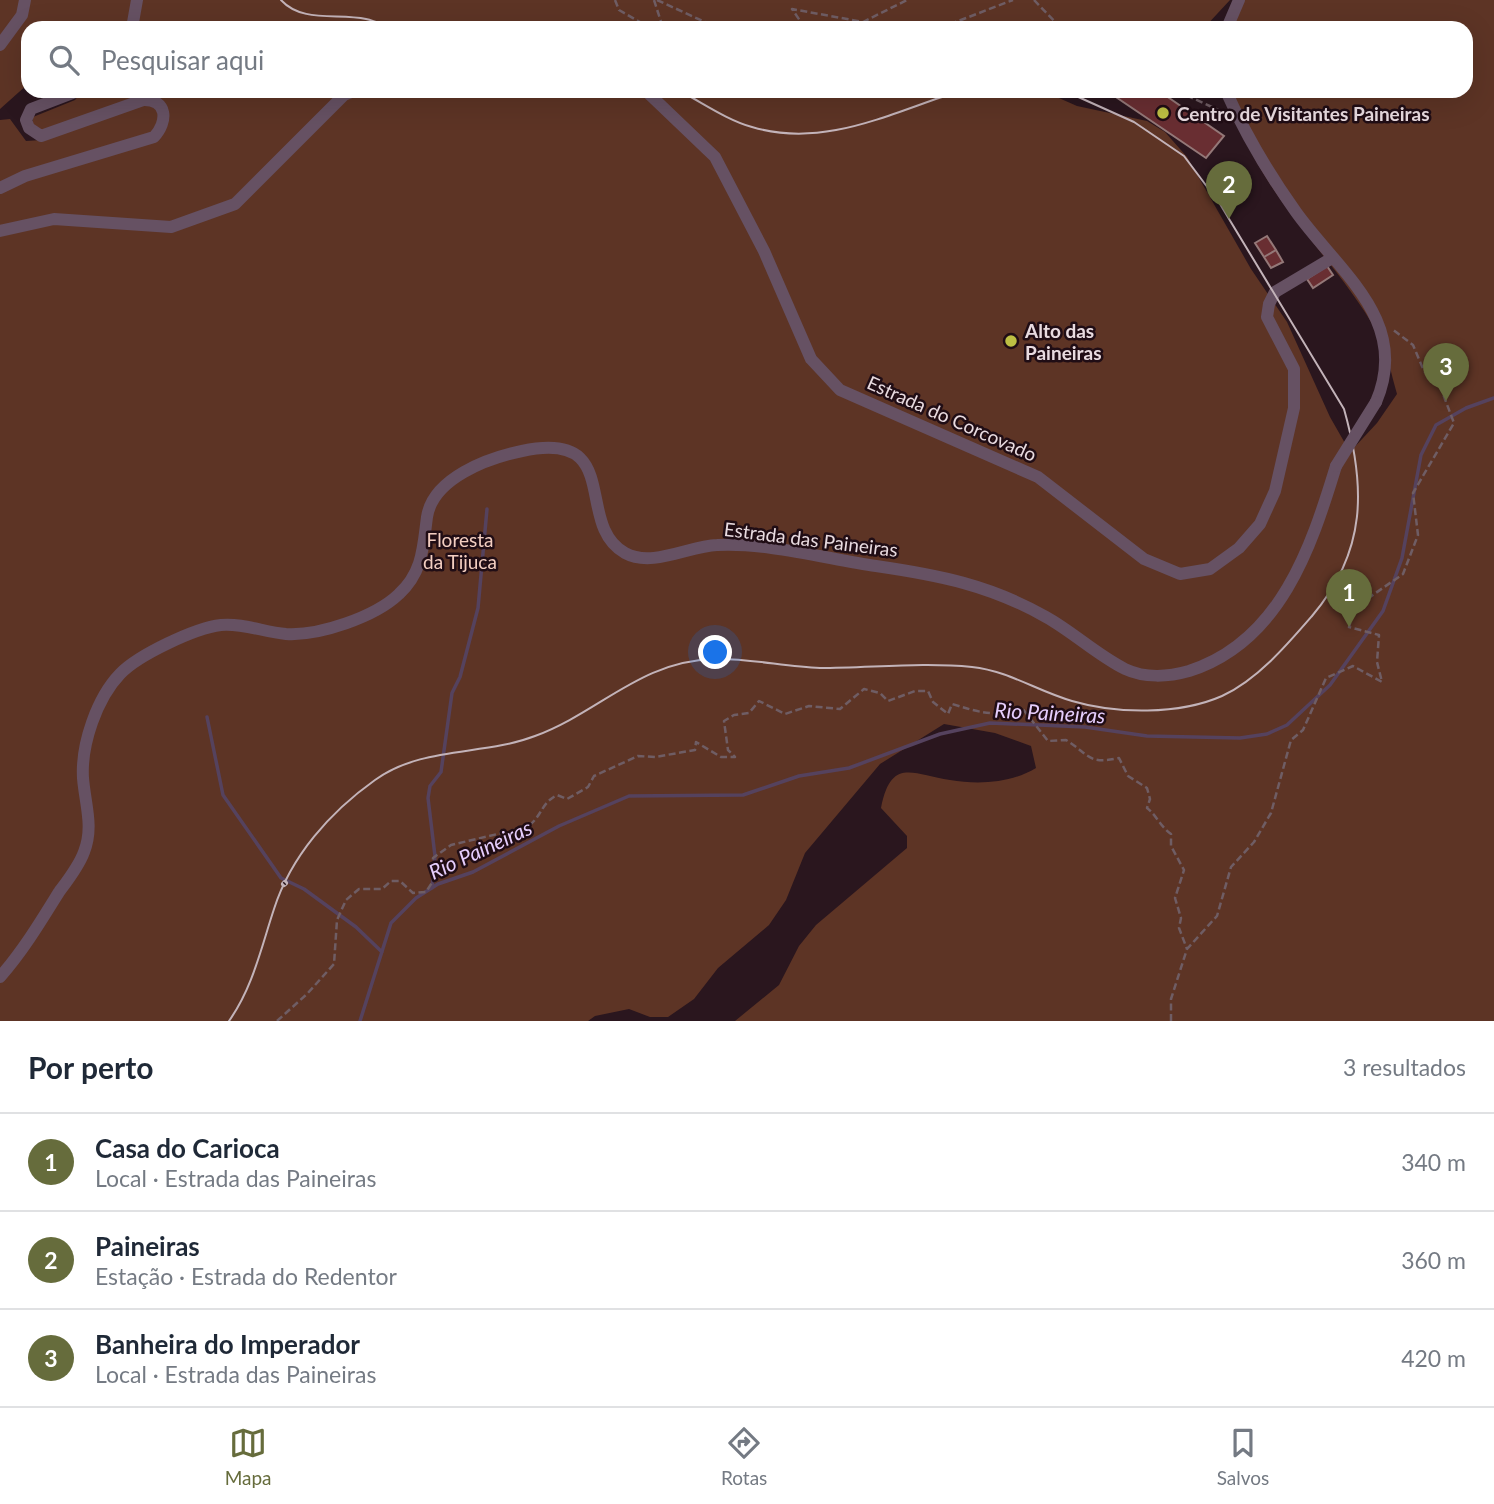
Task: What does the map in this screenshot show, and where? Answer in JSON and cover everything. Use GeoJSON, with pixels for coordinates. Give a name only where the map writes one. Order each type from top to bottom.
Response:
{"type":"FeatureCollection","features":[{"type":"Feature","properties":{"kind":"street"},"geometry":{"type":"LineString","coordinates":[[0,46],[22,15],[25,0]]}},
{"type":"Feature","properties":{"kind":"street"},"geometry":{"type":"LineString","coordinates":[[133,21],[137,0]]}},
{"type":"Feature","properties":{"kind":"street"},"geometry":{"type":"LineString","coordinates":[[1230,21],[1239,0]]}},
{"type":"Feature","properties":{"kind":"street"},"geometry":{"type":"LineString","coordinates":[[0,188],[24,176],[154,137],[161,130],[163,111],[153,99],[143,100],[41,135],[29,128],[26,120],[32,109],[60,98]]}},
{"type":"Feature","properties":{"kind":"street"},"geometry":{"type":"LineString","coordinates":[[0,231],[54,219],[170,227],[235,204],[341,98]]}},
{"type":"Feature","properties":{"kind":"street","name":"Estrada do Corcovado"},"geometry":{"type":"LineString","coordinates":[[653,98],[715,157],[764,251],[811,359],[840,390],[1038,477],[1144,559],[1180,574],[1210,569],[1239,548],[1260,524],[1275,491],[1294,408],[1294,369],[1267,317],[1269,304],[1275,292],[1332,258]]}},
{"type":"Feature","properties":{"kind":"street","name":"Estrada das Paineiras"},"geometry":{"type":"LineString","coordinates":[[0,977],[84,855],[90,826],[83,773],[88,735],[101,702],[120,673],[135,661],[201,630],[221,625],[289,634],[340,626],[397,596],[417,573],[427,540],[427,513],[436,494],[448,483],[483,464],[524,450],[559,449],[581,457],[592,475],[609,539],[627,555],[649,558],[717,545],[948,577],[1012,598],[1126,669],[1150,676],[1177,674],[1204,666],[1257,631],[1277,606],[1316,532],[1336,466],[1376,402],[1385,380],[1387,353],[1376,316],[1357,286],[1296,212],[1238,120],[1229,98]]}},
{"type":"Feature","properties":{"kind":"path"},"geometry":{"type":"LineString","coordinates":[[615,0],[620,10],[638,21]]}},
{"type":"Feature","properties":{"kind":"path"},"geometry":{"type":"LineString","coordinates":[[656,0],[661,21]]}},
{"type":"Feature","properties":{"kind":"path"},"geometry":{"type":"LineString","coordinates":[[656,0],[702,21]]}},
{"type":"Feature","properties":{"kind":"path"},"geometry":{"type":"LineString","coordinates":[[865,21],[907,0]]}},
{"type":"Feature","properties":{"kind":"path"},"geometry":{"type":"LineString","coordinates":[[958,21],[1013,0]]}},
{"type":"Feature","properties":{"kind":"path"},"geometry":{"type":"LineString","coordinates":[[1034,0],[1054,21]]}},
{"type":"Feature","properties":{"kind":"path"},"geometry":{"type":"LineString","coordinates":[[800,21],[792,9],[858,21]]}},
{"type":"Feature","properties":{"kind":"path"},"geometry":{"type":"LineString","coordinates":[[1192,98],[1238,120]]}},
{"type":"Feature","properties":{"kind":"path"},"geometry":{"type":"LineString","coordinates":[[1171,1021],[1171,999],[1187,949],[1217,916],[1231,867],[1254,842],[1271,813],[1291,740],[1303,730],[1326,678],[1353,666],[1382,682],[1377,662],[1379,635],[1349,627],[1357,599],[1367,599],[1403,574],[1418,535],[1413,493],[1454,423],[1440,386],[1423,370],[1413,345],[1376,316]]}},
{"type":"Feature","properties":{"kind":"path"},"geometry":{"type":"LineString","coordinates":[[277,1021],[307,995],[334,964],[337,920],[346,900],[359,889],[382,889],[391,881],[400,881],[413,893],[426,892],[433,881],[433,858],[451,845],[527,827],[537,821],[546,801],[557,795],[567,799],[588,787],[594,776],[638,756],[655,757],[695,750],[696,741],[721,757],[735,757],[728,750],[724,721],[734,715],[749,713],[759,701],[785,715],[809,706],[840,709],[864,689],[880,693],[888,701],[915,691],[928,691],[933,702],[948,714],[952,704],[986,714],[1006,715],[1023,708],[1048,741],[1066,740],[1087,759],[1103,762],[1119,758],[1128,776],[1147,788],[1150,799],[1147,808],[1155,814],[1158,824],[1171,834],[1171,846],[1184,870],[1175,898],[1181,918],[1179,928],[1187,949]]}},
{"type":"Feature","properties":{"kind":"green space"},"geometry":{"type":"Polygon","coordinates":[[[0,0],[1230,0],[1210,21],[21,21],[21,90],[0,109],[0,0]]]}},
{"type":"Feature","properties":{"kind":"green space","name":"Floresta da Tijuca"},"geometry":{"type":"Polygon","coordinates":[[[1233,0],[1494,0],[1494,1021],[735,1021],[779,985],[799,946],[816,925],[907,848],[907,836],[881,808],[885,792],[897,775],[914,773],[961,782],[983,782],[1005,780],[1036,768],[1031,746],[995,733],[944,724],[880,764],[805,853],[786,900],[769,925],[718,968],[694,999],[668,1017],[650,1017],[629,1009],[595,1016],[588,1021],[0,1021],[0,120],[10,119],[26,141],[42,140],[46,133],[32,127],[33,117],[77,98],[1059,98],[1077,106],[1147,121],[1165,132],[1187,157],[1251,269],[1287,322],[1330,417],[1350,452],[1377,423],[1397,394],[1386,354],[1363,309],[1283,203],[1254,157],[1234,98],[1473,98],[1473,21],[1233,21],[1233,0]]]}},
{"type":"Feature","properties":{"kind":"building"},"geometry":{"type":"Polygon","coordinates":[[[1117,98],[1169,98],[1224,136],[1206,158],[1117,98]]]}},
{"type":"Feature","properties":{"kind":"building"},"geometry":{"type":"Polygon","coordinates":[[[1267,236],[1276,250],[1264,257],[1255,243],[1267,236]]]}},
{"type":"Feature","properties":{"kind":"building"},"geometry":{"type":"Polygon","coordinates":[[[1276,250],[1283,262],[1271,268],[1264,257],[1276,250]]]}},
{"type":"Feature","properties":{"kind":"building"},"geometry":{"type":"Polygon","coordinates":[[[1327,266],[1333,275],[1313,288],[1307,279],[1327,266]]]}},
{"type":"Feature","properties":{"kind":"waterway","name":"Rio Paineiras"},"geometry":{"type":"LineString","coordinates":[[360,1021],[391,923],[416,898],[438,884],[473,872],[559,826],[629,796],[743,795],[799,776],[849,768],[940,734],[990,723],[1085,727],[1147,736],[1240,738],[1267,734],[1287,725],[1330,685],[1383,611],[1402,558],[1421,455],[1436,425],[1466,408],[1494,398]]}},
{"type":"Feature","properties":{"kind":"waterway"},"geometry":{"type":"LineString","coordinates":[[432,888],[435,856],[428,798],[430,786],[441,772],[452,693],[460,677],[478,608],[487,509]]}},
{"type":"Feature","properties":{"kind":"waterway"},"geometry":{"type":"LineString","coordinates":[[207,717],[223,795],[281,878],[304,889],[356,927],[382,952]]}},
{"type":"Feature","properties":{"kind":"tram line"},"geometry":{"type":"LineString","coordinates":[[281,0],[289,7],[309,15],[355,17],[372,21]]}},
{"type":"Feature","properties":{"kind":"tram line"},"geometry":{"type":"LineString","coordinates":[[692,98],[724,116],[752,127],[779,133],[806,134],[858,125],[940,98]]}},
{"type":"Feature","properties":{"kind":"tram line"},"geometry":{"type":"LineString","coordinates":[[229,1021],[250,981],[281,890],[291,871],[314,837],[358,793],[393,769],[413,762],[433,756],[495,747],[535,736],[664,668],[714,659],[820,668],[915,665],[972,667],[1011,677],[1072,701],[1108,708],[1147,710],[1187,707],[1222,696],[1247,681],[1271,661],[1330,592],[1352,543],[1358,492],[1356,465],[1344,409],[1220,204],[1184,156],[1134,122],[1081,98]]}},
{"type":"Feature","properties":{"kind":"place","name":"Centro de Visitantes Paineiras"},"geometry":{"type":"Point","coordinates":[1163,113]}},
{"type":"Feature","properties":{"kind":"place","name":"Paineiras"},"geometry":{"type":"Point","coordinates":[1229,219]}},
{"type":"Feature","properties":{"kind":"place","name":"Alto das Paineiras"},"geometry":{"type":"Point","coordinates":[1011,341]}},
{"type":"Feature","properties":{"kind":"place","name":"Banheira do Imperador"},"geometry":{"type":"Point","coordinates":[1446,401]}},
{"type":"Feature","properties":{"kind":"place","name":"Casa do Carioca"},"geometry":{"type":"Point","coordinates":[1349,627]}}]}
